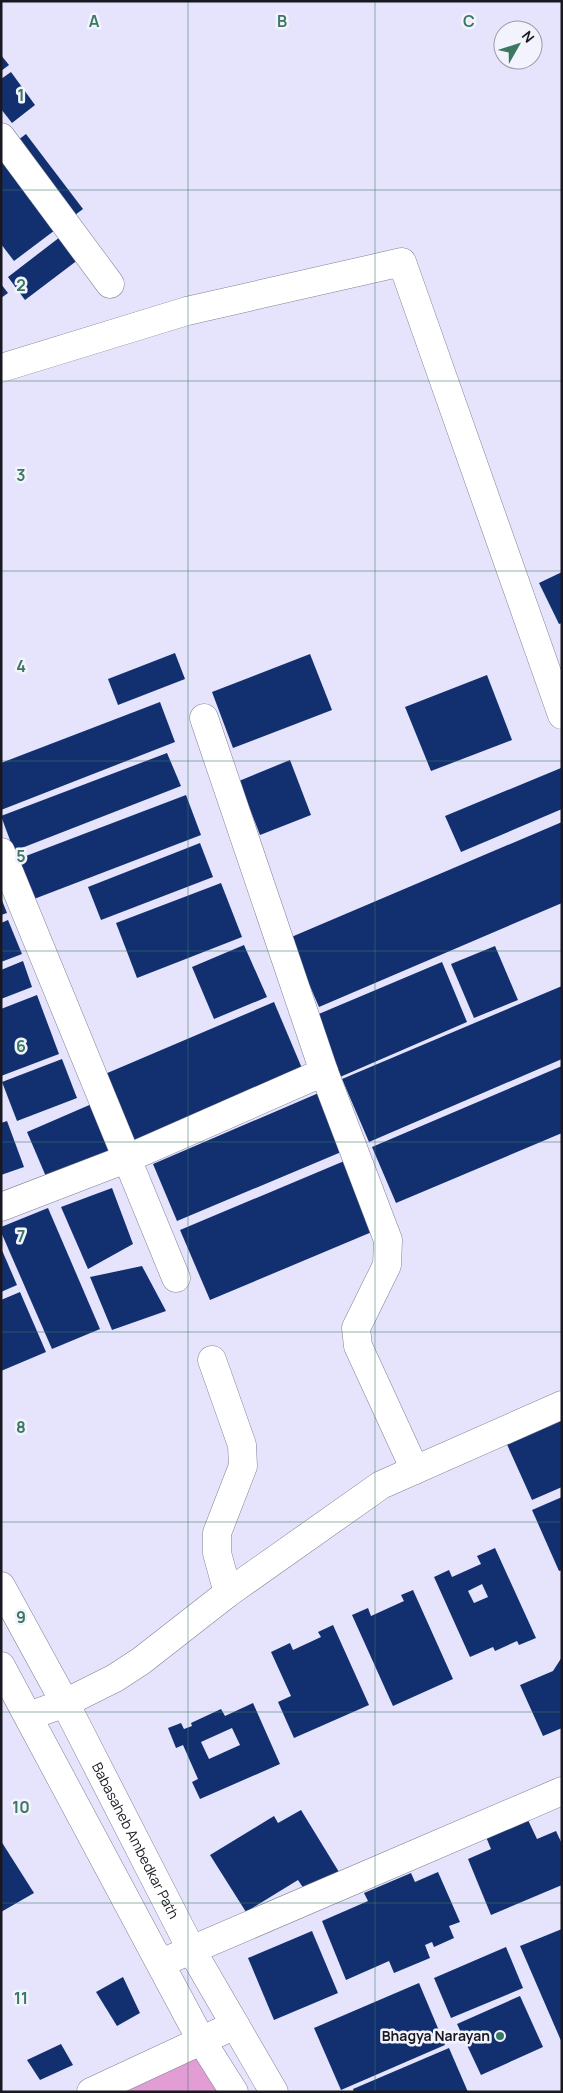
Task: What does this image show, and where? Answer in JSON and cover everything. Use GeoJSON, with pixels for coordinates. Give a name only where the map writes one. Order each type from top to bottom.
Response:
{"type":"FeatureCollection","features":[{"type":"Feature","properties":{"kind":"street"},"geometry":{"type":"LineString","coordinates":[[1,138],[110,284]]}},
{"type":"Feature","properties":{"kind":"street"},"geometry":{"type":"LineString","coordinates":[[1,368],[187,311],[402,262],[562,715]]}},
{"type":"Feature","properties":{"kind":"street"},"geometry":{"type":"LineString","coordinates":[[204,718],[324,1072],[388,1240],[387,1264],[356,1328],[358,1346],[415,1470]]}},
{"type":"Feature","properties":{"kind":"street"},"geometry":{"type":"LineString","coordinates":[[1,852],[176,1278]]}},
{"type":"Feature","properties":{"kind":"street"},"geometry":{"type":"LineString","coordinates":[[1,1207],[126,1159],[324,1072]]}},
{"type":"Feature","properties":{"kind":"street"},"geometry":{"type":"LineString","coordinates":[[212,1360],[242,1445],[243,1466],[217,1533],[217,1553],[228,1593]]}},
{"type":"Feature","properties":{"kind":"street"},"geometry":{"type":"LineString","coordinates":[[30,1716],[65,1703],[116,1678],[141,1661],[228,1593],[381,1485],[562,1405]]}},
{"type":"Feature","properties":{"kind":"street","name":"Babasaheb Ambedkar Path"},"geometry":{"type":"LineString","coordinates":[[1,1586],[65,1703],[191,1949],[274,2092]]}},
{"type":"Feature","properties":{"kind":"street"},"geometry":{"type":"LineString","coordinates":[[1,1666],[30,1716],[201,2040],[234,2092]]}},
{"type":"Feature","properties":{"kind":"street"},"geometry":{"type":"LineString","coordinates":[[161,1963],[562,1791]]}},
{"type":"Feature","properties":{"kind":"street"},"geometry":{"type":"LineString","coordinates":[[91,2092],[235,2025]]}},
{"type":"Feature","properties":{"kind":"shaded area"},"geometry":{"type":"Polygon","coordinates":[[[201,2040],[235,2092],[109,2092],[201,2040]]]}},
{"type":"Feature","properties":{"kind":"building"},"geometry":{"type":"Polygon","coordinates":[[[1,55],[9,65],[1,71],[1,55]]]}},
{"type":"Feature","properties":{"kind":"building"},"geometry":{"type":"Polygon","coordinates":[[[11,72],[35,105],[12,123],[1,109],[1,79],[11,72]]]}},
{"type":"Feature","properties":{"kind":"building"},"geometry":{"type":"Polygon","coordinates":[[[26,134],[83,209],[14,261],[1,244],[1,153],[26,134]]]}},
{"type":"Feature","properties":{"kind":"building"},"geometry":{"type":"Polygon","coordinates":[[[73,227],[91,250],[25,300],[8,277],[73,227]]]}},
{"type":"Feature","properties":{"kind":"building"},"geometry":{"type":"Polygon","coordinates":[[[1,284],[8,293],[1,298],[1,284]]]}},
{"type":"Feature","properties":{"kind":"building"},"geometry":{"type":"Polygon","coordinates":[[[562,572],[562,623],[559,624],[539,583],[562,572]]]}},
{"type":"Feature","properties":{"kind":"building"},"geometry":{"type":"Polygon","coordinates":[[[175,653],[185,679],[118,705],[108,679],[175,653]]]}},
{"type":"Feature","properties":{"kind":"building"},"geometry":{"type":"Polygon","coordinates":[[[310,654],[332,710],[233,748],[212,692],[310,654]]]}},
{"type":"Feature","properties":{"kind":"building"},"geometry":{"type":"Polygon","coordinates":[[[487,675],[512,740],[431,771],[405,707],[487,675]]]}},
{"type":"Feature","properties":{"kind":"building"},"geometry":{"type":"Polygon","coordinates":[[[160,702],[175,742],[1,810],[1,763],[160,702]]]}},
{"type":"Feature","properties":{"kind":"building"},"geometry":{"type":"Polygon","coordinates":[[[167,753],[181,786],[14,851],[1,816],[167,753]]]}},
{"type":"Feature","properties":{"kind":"building"},"geometry":{"type":"Polygon","coordinates":[[[290,760],[311,815],[260,835],[239,781],[290,760]]]}},
{"type":"Feature","properties":{"kind":"building"},"geometry":{"type":"Polygon","coordinates":[[[561,768],[562,809],[461,852],[445,816],[561,768]]]}},
{"type":"Feature","properties":{"kind":"building"},"geometry":{"type":"Polygon","coordinates":[[[186,795],[201,835],[34,899],[18,859],[186,795]]]}},
{"type":"Feature","properties":{"kind":"building"},"geometry":{"type":"Polygon","coordinates":[[[562,822],[562,903],[319,1007],[289,938],[562,822]]]}},
{"type":"Feature","properties":{"kind":"building"},"geometry":{"type":"Polygon","coordinates":[[[200,843],[213,877],[101,920],[88,887],[200,843]]]}},
{"type":"Feature","properties":{"kind":"building"},"geometry":{"type":"Polygon","coordinates":[[[221,883],[242,937],[137,978],[116,923],[221,883]]]}},
{"type":"Feature","properties":{"kind":"building"},"geometry":{"type":"Polygon","coordinates":[[[1,898],[7,913],[1,915],[1,898]]]}},
{"type":"Feature","properties":{"kind":"building"},"geometry":{"type":"Polygon","coordinates":[[[8,920],[22,954],[1,962],[1,923],[8,920]]]}},
{"type":"Feature","properties":{"kind":"building"},"geometry":{"type":"Polygon","coordinates":[[[244,945],[267,997],[214,1019],[192,967],[244,945]]]}},
{"type":"Feature","properties":{"kind":"building"},"geometry":{"type":"Polygon","coordinates":[[[495,946],[518,1000],[474,1018],[451,964],[495,946]]]}},
{"type":"Feature","properties":{"kind":"building"},"geometry":{"type":"Polygon","coordinates":[[[23,961],[32,987],[1,999],[1,970],[23,961]]]}},
{"type":"Feature","properties":{"kind":"building"},"geometry":{"type":"Polygon","coordinates":[[[442,962],[467,1022],[340,1077],[314,1016],[442,962]]]}},
{"type":"Feature","properties":{"kind":"building"},"geometry":{"type":"Polygon","coordinates":[[[562,986],[562,1059],[369,1142],[342,1079],[562,986]]]}},
{"type":"Feature","properties":{"kind":"building"},"geometry":{"type":"Polygon","coordinates":[[[37,995],[59,1054],[1,1076],[1,1009],[37,995]]]}},
{"type":"Feature","properties":{"kind":"building"},"geometry":{"type":"Polygon","coordinates":[[[274,1002],[304,1073],[136,1145],[105,1074],[274,1002]]]}},
{"type":"Feature","properties":{"kind":"building"},"geometry":{"type":"Polygon","coordinates":[[[62,1059],[77,1098],[17,1121],[2,1082],[62,1059]]]}},
{"type":"Feature","properties":{"kind":"building"},"geometry":{"type":"Polygon","coordinates":[[[562,1066],[562,1133],[396,1203],[372,1147],[562,1066]]]}},
{"type":"Feature","properties":{"kind":"building"},"geometry":{"type":"Polygon","coordinates":[[[321,1092],[346,1150],[177,1221],[153,1164],[321,1092]]]}},
{"type":"Feature","properties":{"kind":"building"},"geometry":{"type":"Polygon","coordinates":[[[94,1103],[117,1158],[50,1186],[27,1132],[94,1103]]]}},
{"type":"Feature","properties":{"kind":"building"},"geometry":{"type":"Polygon","coordinates":[[[7,1121],[24,1167],[1,1175],[1,1123],[7,1121]]]}},
{"type":"Feature","properties":{"kind":"building"},"geometry":{"type":"Polygon","coordinates":[[[349,1159],[379,1229],[210,1300],[180,1230],[349,1159]]]}},
{"type":"Feature","properties":{"kind":"building"},"geometry":{"type":"Polygon","coordinates":[[[112,1188],[133,1244],[88,1269],[61,1207],[112,1188]]]}},
{"type":"Feature","properties":{"kind":"building"},"geometry":{"type":"Polygon","coordinates":[[[48,1208],[100,1329],[52,1349],[1,1232],[1,1227],[48,1208]]]}},
{"type":"Feature","properties":{"kind":"building"},"geometry":{"type":"Polygon","coordinates":[[[1,1248],[17,1285],[1,1292],[1,1248]]]}},
{"type":"Feature","properties":{"kind":"building"},"geometry":{"type":"Polygon","coordinates":[[[142,1266],[166,1311],[112,1330],[90,1277],[142,1266]]]}},
{"type":"Feature","properties":{"kind":"building"},"geometry":{"type":"Polygon","coordinates":[[[20,1292],[46,1352],[1,1371],[1,1300],[20,1292]]]}},
{"type":"Feature","properties":{"kind":"building"},"geometry":{"type":"Polygon","coordinates":[[[562,1415],[562,1487],[532,1500],[505,1440],[562,1415]]]}},
{"type":"Feature","properties":{"kind":"building"},"geometry":{"type":"Polygon","coordinates":[[[562,1497],[562,1570],[559,1571],[532,1510],[562,1497]]]}},
{"type":"Feature","properties":{"kind":"building"},"geometry":{"type":"Polygon","coordinates":[[[495,1548],[536,1638],[519,1645],[517,1641],[495,1651],[493,1647],[470,1657],[434,1577],[449,1570],[452,1577],[481,1564],[477,1556],[495,1548]],[[482,1584],[468,1591],[474,1603],[488,1597],[482,1584]]]}},
{"type":"Feature","properties":{"kind":"building"},"geometry":{"type":"Polygon","coordinates":[[[413,1590],[453,1679],[393,1706],[352,1615],[368,1608],[371,1616],[404,1601],[401,1595],[413,1590]]]}},
{"type":"Feature","properties":{"kind":"building"},"geometry":{"type":"Polygon","coordinates":[[[333,1625],[369,1705],[294,1738],[278,1702],[291,1696],[271,1652],[290,1643],[293,1650],[321,1637],[318,1632],[333,1625]]]}},
{"type":"Feature","properties":{"kind":"building"},"geometry":{"type":"Polygon","coordinates":[[[562,1657],[562,1728],[543,1736],[520,1685],[553,1671],[562,1657]]]}},
{"type":"Feature","properties":{"kind":"building"},"geometry":{"type":"Polygon","coordinates":[[[253,1703],[280,1764],[200,1799],[192,1782],[198,1779],[183,1745],[176,1748],[168,1728],[181,1723],[184,1729],[192,1726],[191,1723],[221,1709],[225,1716],[253,1703]],[[232,1728],[201,1742],[209,1759],[240,1745],[232,1728]]]}},
{"type":"Feature","properties":{"kind":"building"},"geometry":{"type":"Polygon","coordinates":[[[301,1810],[339,1872],[306,1892],[298,1880],[246,1912],[210,1855],[274,1816],[278,1823],[301,1810]]]}},
{"type":"Feature","properties":{"kind":"building"},"geometry":{"type":"Polygon","coordinates":[[[528,1820],[537,1839],[556,1831],[562,1844],[562,1885],[491,1915],[468,1859],[491,1849],[486,1837],[528,1820]]]}},
{"type":"Feature","properties":{"kind":"building"},"geometry":{"type":"Polygon","coordinates":[[[1,1841],[34,1893],[1,1912],[1,1841]]]}},
{"type":"Feature","properties":{"kind":"building"},"geometry":{"type":"Polygon","coordinates":[[[438,1872],[460,1922],[449,1926],[454,1938],[434,1947],[432,1942],[425,1945],[430,1958],[394,1973],[389,1961],[346,1980],[322,1921],[368,1901],[364,1893],[411,1873],[415,1882],[438,1872]]]}},
{"type":"Feature","properties":{"kind":"building"},"geometry":{"type":"Polygon","coordinates":[[[562,1929],[562,2043],[520,1946],[562,1929]]]}},
{"type":"Feature","properties":{"kind":"building"},"geometry":{"type":"Polygon","coordinates":[[[312,1931],[338,1993],[274,2020],[248,1958],[312,1931]]]}},
{"type":"Feature","properties":{"kind":"building"},"geometry":{"type":"Polygon","coordinates":[[[506,1947],[523,1988],[451,2018],[434,1978],[506,1947]]]}},
{"type":"Feature","properties":{"kind":"building"},"geometry":{"type":"Polygon","coordinates":[[[123,1977],[140,2013],[117,2026],[96,1992],[123,1977]]]}},
{"type":"Feature","properties":{"kind":"building"},"geometry":{"type":"Polygon","coordinates":[[[419,1983],[445,2045],[341,2090],[314,2028],[419,1983]]]}},
{"type":"Feature","properties":{"kind":"building","name":"Bhagya Narayan"},"geometry":{"type":"Polygon","coordinates":[[[520,1996],[543,2047],[481,2075],[457,2024],[520,1996]]]}},
{"type":"Feature","properties":{"kind":"building"},"geometry":{"type":"Polygon","coordinates":[[[61,2044],[73,2065],[40,2080],[27,2060],[61,2044]]]}},
{"type":"Feature","properties":{"kind":"building"},"geometry":{"type":"Polygon","coordinates":[[[449,2048],[468,2092],[354,2092],[353,2089],[449,2048]]]}},
{"type":"Feature","properties":{"kind":"place","name":"Bhagya Narayan"},"geometry":{"type":"Point","coordinates":[500,2036]}}]}
